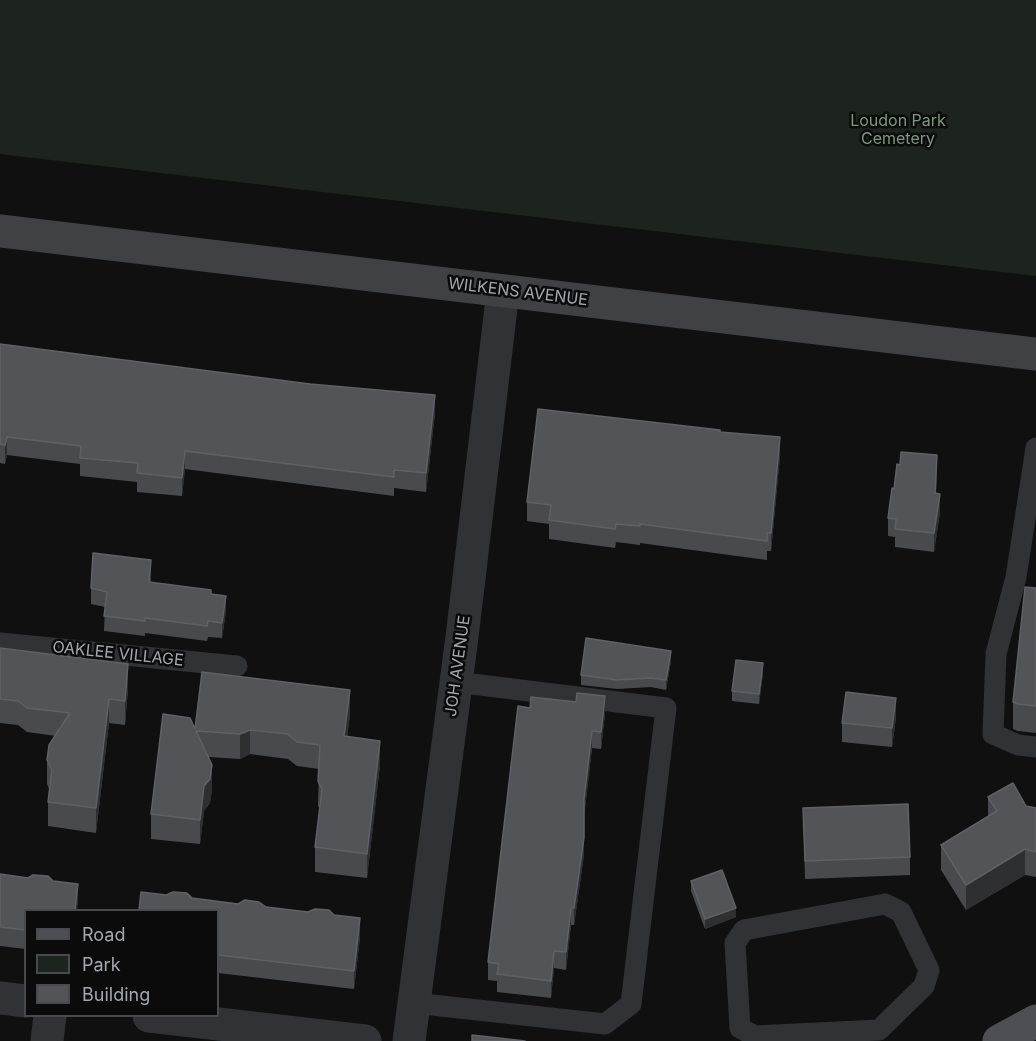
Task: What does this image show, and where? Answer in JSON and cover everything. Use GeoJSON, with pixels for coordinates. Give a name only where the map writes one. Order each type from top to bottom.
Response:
{"type":"FeatureCollection","features":[{"type":"Feature","properties":{"kind":"main road","name":"WILKENS AVENUE"},"geometry":{"type":"LineString","coordinates":[[0,231],[1036,354]]}},
{"type":"Feature","properties":{"kind":"main road"},"geometry":{"type":"LineString","coordinates":[[999,1041],[1036,1020]]}},
{"type":"Feature","properties":{"kind":"street","name":"JOH AVENUE"},"geometry":{"type":"LineString","coordinates":[[409,1041],[456,682],[503,291]]}},
{"type":"Feature","properties":{"kind":"street"},"geometry":{"type":"LineString","coordinates":[[0,998],[24,1001]]}},
{"type":"Feature","properties":{"kind":"street"},"geometry":{"type":"LineString","coordinates":[[47,1041],[50,1017]]}},
{"type":"Feature","properties":{"kind":"street"},"geometry":{"type":"LineString","coordinates":[[154,1017],[230,1033],[365,1041]]}},
{"type":"Feature","properties":{"kind":"lane"},"geometry":{"type":"LineString","coordinates":[[1035,457],[1016,577],[996,654],[993,734],[1018,745],[1036,747]]}},
{"type":"Feature","properties":{"kind":"lane","name":"OAKLEE VILLAGE"},"geometry":{"type":"LineString","coordinates":[[0,643],[237,666]]}},
{"type":"Feature","properties":{"kind":"lane"},"geometry":{"type":"LineString","coordinates":[[414,1003],[605,1024],[631,1004],[666,708],[456,682]]}},
{"type":"Feature","properties":{"kind":"lane"},"geometry":{"type":"LineString","coordinates":[[885,904],[901,912],[928,970],[924,986],[883,1036],[755,1036],[740,1028],[735,943],[744,930],[885,904]]}},
{"type":"Feature","properties":{"kind":"green space","name":"Loudon Park Cemetery"},"geometry":{"type":"Polygon","coordinates":[[[0,0],[1036,0],[1036,276],[0,154],[0,0]]]}},
{"type":"Feature","properties":{"kind":"building"},"geometry":{"type":"Polygon","coordinates":[[[0,344],[310,384],[435,395],[426,473],[394,470],[394,477],[185,451],[182,478],[137,473],[138,463],[80,458],[81,446],[7,437],[5,445],[0,444],[0,344]]]}},
{"type":"Feature","properties":{"kind":"building"},"geometry":{"type":"Polygon","coordinates":[[[538,409],[720,430],[720,432],[780,437],[771,533],[767,533],[767,541],[640,524],[640,526],[616,524],[615,529],[549,520],[551,505],[527,502],[538,409]]]}},
{"type":"Feature","properties":{"kind":"building"},"geometry":{"type":"Polygon","coordinates":[[[901,452],[937,455],[935,493],[940,494],[934,533],[895,529],[896,519],[888,518],[892,488],[894,489],[901,452]]]}},
{"type":"Feature","properties":{"kind":"building"},"geometry":{"type":"Polygon","coordinates":[[[93,553],[151,560],[149,582],[211,590],[211,594],[226,596],[222,623],[208,621],[207,626],[145,618],[145,621],[104,616],[107,592],[91,588],[93,553]]]}},
{"type":"Feature","properties":{"kind":"building"},"geometry":{"type":"Polygon","coordinates":[[[1025,587],[1036,588],[1036,706],[1013,702],[1025,587]]]}},
{"type":"Feature","properties":{"kind":"building"},"geometry":{"type":"Polygon","coordinates":[[[586,638],[671,651],[666,680],[651,678],[617,680],[581,675],[586,638]]]}},
{"type":"Feature","properties":{"kind":"building"},"geometry":{"type":"Polygon","coordinates":[[[0,648],[128,664],[125,701],[109,699],[96,808],[48,802],[52,770],[47,760],[49,745],[70,713],[27,708],[18,701],[0,699],[0,648]]]}},
{"type":"Feature","properties":{"kind":"building"},"geometry":{"type":"Polygon","coordinates":[[[736,660],[763,663],[759,694],[732,691],[736,660]]]}},
{"type":"Feature","properties":{"kind":"building"},"geometry":{"type":"Polygon","coordinates":[[[202,672],[350,690],[344,736],[380,741],[367,854],[315,847],[322,789],[318,781],[320,745],[297,742],[288,734],[250,730],[240,734],[196,731],[212,765],[210,779],[204,786],[200,820],[151,814],[163,714],[190,718],[195,729],[202,672]]]}},
{"type":"Feature","properties":{"kind":"building"},"geometry":{"type":"Polygon","coordinates":[[[846,692],[896,698],[892,728],[842,723],[846,692]]]}},
{"type":"Feature","properties":{"kind":"building"},"geometry":{"type":"Polygon","coordinates":[[[577,693],[605,696],[601,732],[592,731],[584,799],[584,838],[574,908],[571,908],[566,952],[554,951],[551,981],[497,974],[499,964],[488,962],[518,706],[530,708],[531,697],[576,702],[577,693]]]}},
{"type":"Feature","properties":{"kind":"building"},"geometry":{"type":"Polygon","coordinates":[[[1013,783],[1026,806],[1036,808],[1036,852],[1025,849],[966,885],[941,845],[997,811],[988,797],[1013,783]]]}},
{"type":"Feature","properties":{"kind":"building"},"geometry":{"type":"Polygon","coordinates":[[[908,804],[910,857],[805,861],[803,808],[908,804]]]}},
{"type":"Feature","properties":{"kind":"building"},"geometry":{"type":"Polygon","coordinates":[[[722,870],[736,908],[705,919],[691,881],[722,870]]]}},
{"type":"Feature","properties":{"kind":"building"},"geometry":{"type":"Polygon","coordinates":[[[0,874],[28,878],[33,875],[48,876],[53,881],[78,884],[75,909],[24,909],[24,930],[0,927],[0,874]]]}},
{"type":"Feature","properties":{"kind":"building"},"geometry":{"type":"Polygon","coordinates":[[[141,892],[166,895],[173,892],[187,893],[192,898],[238,904],[245,900],[259,902],[266,907],[308,912],[315,909],[329,910],[334,915],[360,918],[354,971],[219,955],[219,909],[139,909],[141,892]]]}},
{"type":"Feature","properties":{"kind":"building"},"geometry":{"type":"Polygon","coordinates":[[[472,1035],[525,1041],[472,1041],[472,1035]]]}}]}
